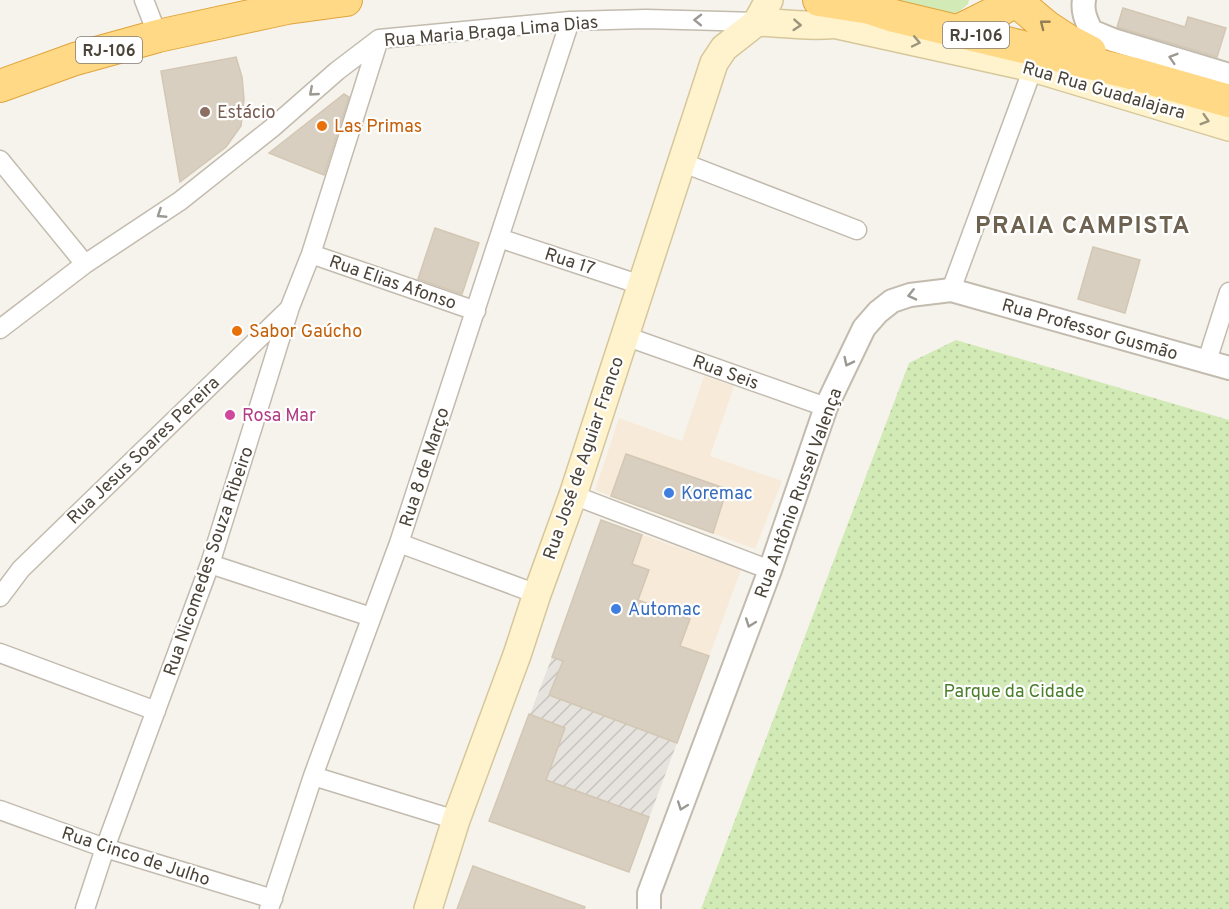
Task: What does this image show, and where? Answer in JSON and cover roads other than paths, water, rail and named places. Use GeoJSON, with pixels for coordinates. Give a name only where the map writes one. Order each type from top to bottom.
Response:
{"type":"FeatureCollection","features":[{"type":"Feature","properties":{"kind":"highway","name":"RJ-106"},"geometry":{"type":"LineString","coordinates":[[0,86],[75,59],[158,36],[286,8],[346,0]]}},
{"type":"Feature","properties":{"kind":"highway","name":"RJ-106"},"geometry":{"type":"LineString","coordinates":[[819,0],[870,8],[894,16],[962,29],[1229,101]]}},
{"type":"Feature","properties":{"kind":"highway"},"geometry":{"type":"LineString","coordinates":[[962,29],[976,13],[981,0]]}},
{"type":"Feature","properties":{"kind":"highway","name":"RJ-106"},"geometry":{"type":"LineString","coordinates":[[1015,0],[1047,27],[1067,40],[1131,73]]}},
{"type":"Feature","properties":{"kind":"highway"},"geometry":{"type":"LineString","coordinates":[[962,29],[1015,0]]}},
{"type":"Feature","properties":{"kind":"main road"},"geometry":{"type":"LineString","coordinates":[[763,11],[814,26],[838,25],[894,16]]}},
{"type":"Feature","properties":{"kind":"main road","name":"Rua José de Aguiar Franco"},"geometry":{"type":"LineString","coordinates":[[428,909],[456,820],[517,656],[573,495],[714,63],[724,48],[763,11]]}},
{"type":"Feature","properties":{"kind":"main road","name":"Rua Rua Guadalajara"},"geometry":{"type":"LineString","coordinates":[[838,25],[1033,68],[1229,127]]}},
{"type":"Feature","properties":{"kind":"street"},"geometry":{"type":"LineString","coordinates":[[144,0],[158,36]]}},
{"type":"Feature","properties":{"kind":"street"},"geometry":{"type":"LineString","coordinates":[[1084,0],[1085,19],[1091,31],[1113,40],[1229,75]]}},
{"type":"Feature","properties":{"kind":"street","name":"Rua Maria Braga Lima Dias"},"geometry":{"type":"LineString","coordinates":[[0,329],[85,264],[180,201],[379,39],[570,21],[646,19],[763,11]]}},
{"type":"Feature","properties":{"kind":"street","name":"Rua 8 de Março"},"geometry":{"type":"LineString","coordinates":[[271,904],[313,776],[399,543],[570,21]]}},
{"type":"Feature","properties":{"kind":"street","name":"Rua Nicomedes Souza Ribeiro"},"geometry":{"type":"LineString","coordinates":[[85,909],[105,848],[210,564],[290,307],[311,254],[379,39]]}},
{"type":"Feature","properties":{"kind":"street"},"geometry":{"type":"LineString","coordinates":[[951,290],[1033,68]]}},
{"type":"Feature","properties":{"kind":"street"},"geometry":{"type":"LineString","coordinates":[[337,71],[363,87]]}},
{"type":"Feature","properties":{"kind":"street"},"geometry":{"type":"LineString","coordinates":[[0,160],[85,264]]}},
{"type":"Feature","properties":{"kind":"street"},"geometry":{"type":"LineString","coordinates":[[681,162],[857,230]]}},
{"type":"Feature","properties":{"kind":"street","name":"Rua 17"},"geometry":{"type":"LineString","coordinates":[[499,238],[640,285]]}},
{"type":"Feature","properties":{"kind":"street","name":"Rua Elias Afonso"},"geometry":{"type":"LineString","coordinates":[[311,254],[476,310]]}},
{"type":"Feature","properties":{"kind":"street","name":"Rua Professor Gusmão"},"geometry":{"type":"LineString","coordinates":[[951,290],[1229,368]]}},
{"type":"Feature","properties":{"kind":"street","name":"Rua Antônio Russel Valença"},"geometry":{"type":"LineString","coordinates":[[649,909],[649,893],[770,570],[826,407],[864,328],[892,301],[931,291],[951,290]]}},
{"type":"Feature","properties":{"kind":"street"},"geometry":{"type":"LineString","coordinates":[[1207,362],[1229,292]]}},
{"type":"Feature","properties":{"kind":"street","name":"Rua Jesus Soares Pereira"},"geometry":{"type":"LineString","coordinates":[[0,597],[21,569],[290,307]]}},
{"type":"Feature","properties":{"kind":"street","name":"Rua Seis"},"geometry":{"type":"LineString","coordinates":[[625,336],[826,407]]}},
{"type":"Feature","properties":{"kind":"street"},"geometry":{"type":"LineString","coordinates":[[573,495],[770,570]]}},
{"type":"Feature","properties":{"kind":"street"},"geometry":{"type":"LineString","coordinates":[[399,543],[537,594]]}},
{"type":"Feature","properties":{"kind":"street"},"geometry":{"type":"LineString","coordinates":[[210,564],[371,617]]}},
{"type":"Feature","properties":{"kind":"street"},"geometry":{"type":"LineString","coordinates":[[0,653],[156,711]]}},
{"type":"Feature","properties":{"kind":"street"},"geometry":{"type":"LineString","coordinates":[[313,776],[456,820]]}},
{"type":"Feature","properties":{"kind":"street","name":"Rua Cinco de Julho"},"geometry":{"type":"LineString","coordinates":[[0,810],[271,904]]}},
{"type":"Feature","properties":{"kind":"place","name":"Estácio"},"geometry":{"type":"Point","coordinates":[205,112]}},
{"type":"Feature","properties":{"kind":"place","name":"Las Primas"},"geometry":{"type":"Point","coordinates":[322,126]}},
{"type":"Feature","properties":{"kind":"place","name":"Sabor Gaúcho"},"geometry":{"type":"Point","coordinates":[237,331]}},
{"type":"Feature","properties":{"kind":"place","name":"Rosa Mar"},"geometry":{"type":"Point","coordinates":[230,415]}},
{"type":"Feature","properties":{"kind":"place","name":"Koremac"},"geometry":{"type":"Point","coordinates":[669,493]}},
{"type":"Feature","properties":{"kind":"place","name":"Automac"},"geometry":{"type":"Point","coordinates":[616,609]}},
{"type":"Feature","properties":{"kind":"district","name":"PRAIA CAMPISTA"},"geometry":{"type":"Point","coordinates":[1083,225]}},
{"type":"Feature","properties":{"kind":"park label","name":"Parque da Cidade"},"geometry":{"type":"Point","coordinates":[1014,691]}}]}
